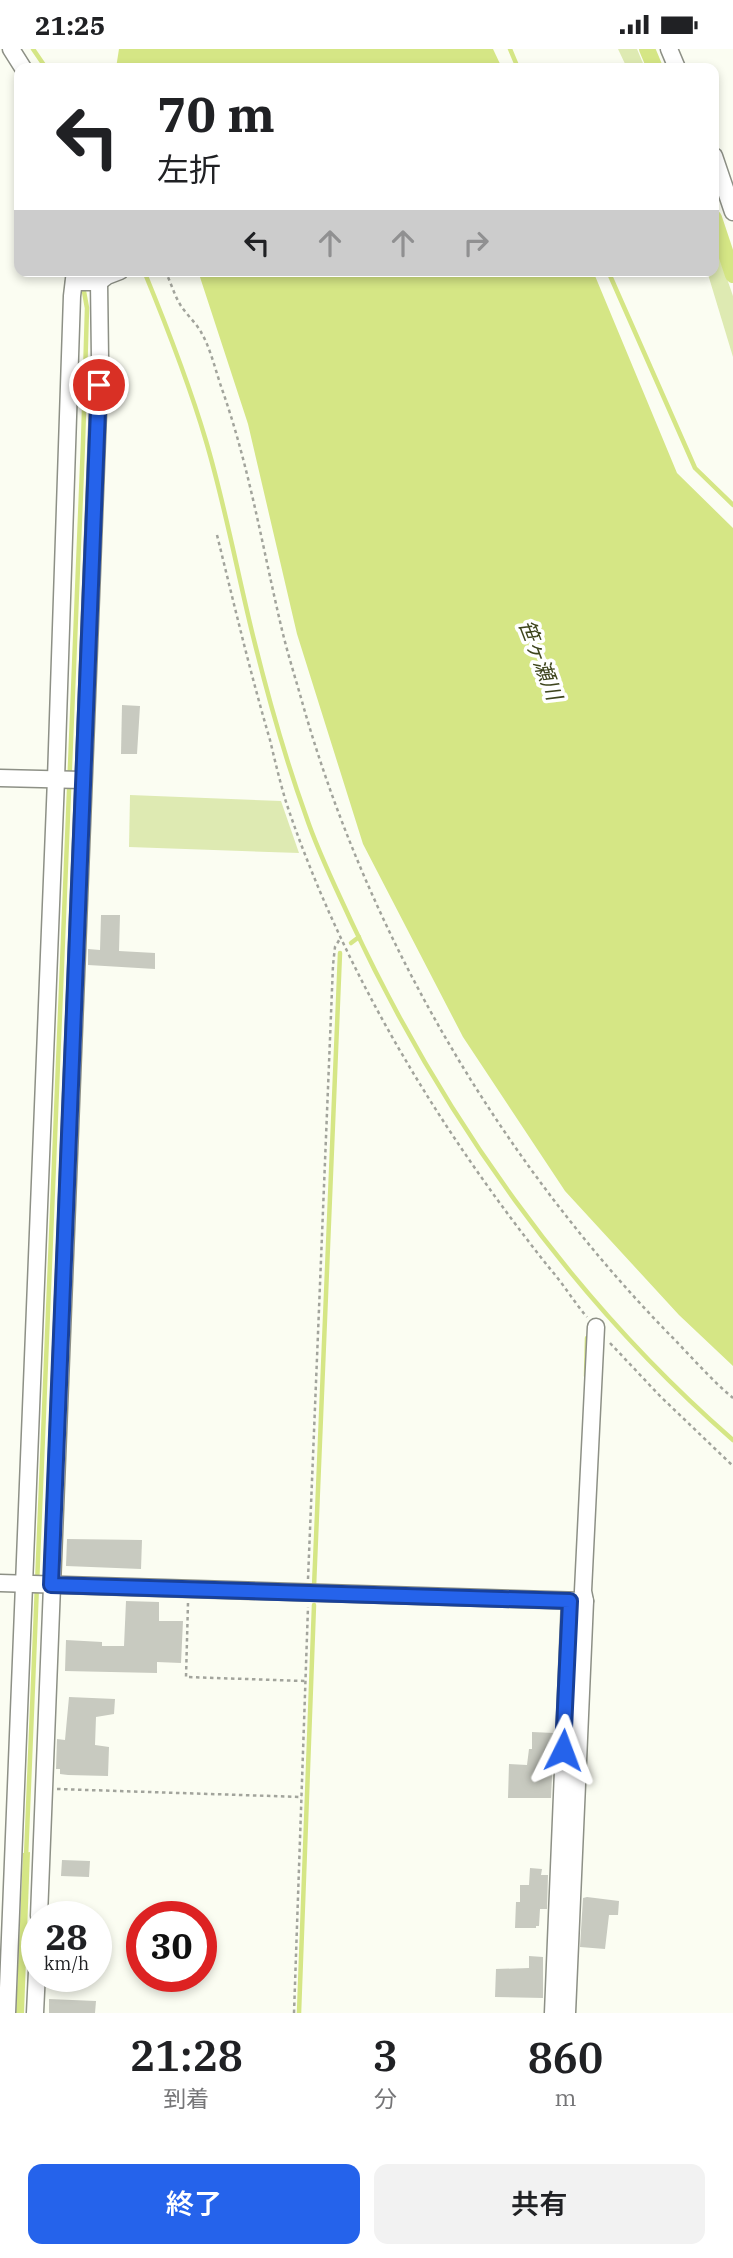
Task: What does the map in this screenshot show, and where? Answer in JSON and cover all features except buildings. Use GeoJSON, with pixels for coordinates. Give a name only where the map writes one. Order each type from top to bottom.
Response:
{"type":"FeatureCollection","features":[{"type":"Feature","properties":{"kind":"street"},"geometry":{"type":"LineString","coordinates":[[719,171],[733,212]]}},
{"type":"Feature","properties":{"kind":"street"},"geometry":{"type":"LineString","coordinates":[[83,280],[101,277]]}},
{"type":"Feature","properties":{"kind":"street"},"geometry":{"type":"LineString","coordinates":[[7,2013],[27,1847],[69,780],[100,372],[83,280]]}},
{"type":"Feature","properties":{"kind":"street"},"geometry":{"type":"LineString","coordinates":[[36,1901],[27,1847],[44,1788],[37,1585],[69,780],[83,280]]}},
{"type":"Feature","properties":{"kind":"street"},"geometry":{"type":"LineString","coordinates":[[0,778],[69,780]]}},
{"type":"Feature","properties":{"kind":"street"},"geometry":{"type":"LineString","coordinates":[[553,2013],[577,1601],[583,1591],[596,1327]]}},
{"type":"Feature","properties":{"kind":"street"},"geometry":{"type":"LineString","coordinates":[[0,1584],[577,1601]]}},
{"type":"Feature","properties":{"kind":"street"},"geometry":{"type":"LineString","coordinates":[[567,2013],[569,1772]]}},
{"type":"Feature","properties":{"kind":"street"},"geometry":{"type":"LineString","coordinates":[[35,2013],[36,1992]]}},
{"type":"Feature","properties":{"kind":"path"},"geometry":{"type":"LineString","coordinates":[[167,277],[179,302],[201,332],[229,410],[249,477],[282,631],[326,779],[394,941],[421,994],[476,1086],[559,1208],[643,1306],[733,1398]]}},
{"type":"Feature","properties":{"kind":"path"},"geometry":{"type":"LineString","coordinates":[[218,535],[246,659],[285,799],[304,853],[341,937],[407,1062],[459,1145],[516,1225],[596,1327],[660,1396],[733,1467]]}},
{"type":"Feature","properties":{"kind":"path"},"geometry":{"type":"LineString","coordinates":[[294,2013],[332,979],[335,947],[341,937]]}},
{"type":"Feature","properties":{"kind":"path"},"geometry":{"type":"LineString","coordinates":[[189,1589],[186,1677],[306,1681]]}},
{"type":"Feature","properties":{"kind":"path"},"geometry":{"type":"LineString","coordinates":[[44,1788],[302,1797]]}},
{"type":"Feature","properties":{"kind":"shaded area"},"geometry":{"type":"Polygon","coordinates":[[[618,49],[637,49],[643,63],[625,63],[618,49]]]}},
{"type":"Feature","properties":{"kind":"shaded area"},"geometry":{"type":"Polygon","coordinates":[[[719,255],[733,296],[733,357],[709,277],[719,277],[719,255]]]}},
{"type":"Feature","properties":{"kind":"shaded area"},"geometry":{"type":"Polygon","coordinates":[[[130,795],[281,801],[299,853],[129,847],[130,795]]]}},
{"type":"Feature","properties":{"kind":"water"},"geometry":{"type":"Polygon","coordinates":[[[119,49],[493,49],[500,63],[117,63],[119,49]]]}},
{"type":"Feature","properties":{"kind":"water","name":"笹ヶ瀬川"},"geometry":{"type":"Polygon","coordinates":[[[200,277],[595,277],[677,473],[733,528],[733,1366],[679,1315],[565,1191],[463,1037],[363,844],[297,634],[248,424],[200,277]]]}},
{"type":"Feature","properties":{"kind":"water"},"geometry":{"type":"Polygon","coordinates":[[[30,1852],[28,1901],[21,1901],[21,1992],[25,1992],[24,2013],[16,2013],[23,1853],[30,1852]]]}},
{"type":"Feature","properties":{"kind":"waterway"},"geometry":{"type":"LineString","coordinates":[[33,49],[43,63]]}},
{"type":"Feature","properties":{"kind":"waterway"},"geometry":{"type":"LineString","coordinates":[[510,49],[516,63]]}},
{"type":"Feature","properties":{"kind":"waterway"},"geometry":{"type":"LineString","coordinates":[[647,49],[653,63]]}},
{"type":"Feature","properties":{"kind":"waterway"},"geometry":{"type":"LineString","coordinates":[[719,233],[733,275]]}},
{"type":"Feature","properties":{"kind":"waterway"},"geometry":{"type":"LineString","coordinates":[[146,277],[177,355],[206,441],[265,682],[298,794],[327,869],[387,993],[426,1064],[469,1133],[564,1265],[617,1326],[674,1385],[733,1440]]}},
{"type":"Feature","properties":{"kind":"waterway"},"geometry":{"type":"LineString","coordinates":[[611,277],[695,468],[733,505]]}},
{"type":"Feature","properties":{"kind":"waterway"},"geometry":{"type":"LineString","coordinates":[[26,1858],[83,443],[87,308],[83,286]]}},
{"type":"Feature","properties":{"kind":"waterway"},"geometry":{"type":"LineString","coordinates":[[351,943],[359,937]]}},
{"type":"Feature","properties":{"kind":"waterway"},"geometry":{"type":"LineString","coordinates":[[314,1587],[340,953]]}},
{"type":"Feature","properties":{"kind":"waterway"},"geometry":{"type":"LineString","coordinates":[[586,1376],[587,1338]]}},
{"type":"Feature","properties":{"kind":"waterway"},"geometry":{"type":"LineString","coordinates":[[299,2013],[314,1605]]}},
{"type":"Feature","properties":{"kind":"route"},"geometry":{"type":"LineString","coordinates":[[99,385],[51,1585],[570,1601],[563,1750]]}}]}
